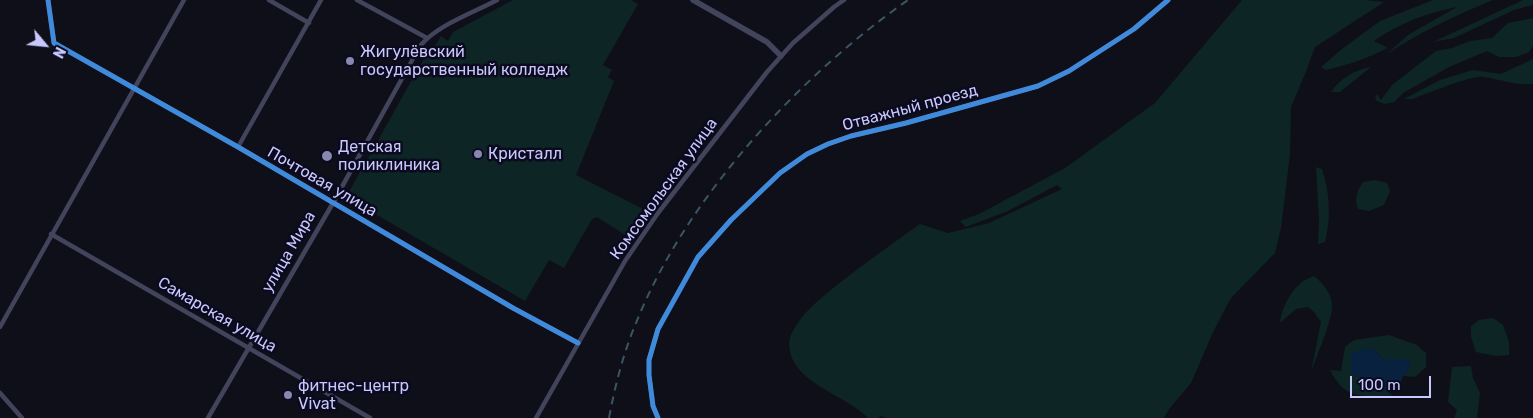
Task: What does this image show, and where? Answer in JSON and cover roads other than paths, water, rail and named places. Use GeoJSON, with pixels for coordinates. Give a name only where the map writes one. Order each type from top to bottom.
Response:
{"type":"FeatureCollection","features":[{"type":"Feature","properties":{"kind":"street","name":"Почтовая улица"},"geometry":{"type":"LineString","coordinates":[[48,0],[54,43],[238,147],[513,308],[578,342]]}},
{"type":"Feature","properties":{"kind":"street"},"geometry":{"type":"LineString","coordinates":[[0,327],[184,0]]}},
{"type":"Feature","properties":{"kind":"street"},"geometry":{"type":"LineString","coordinates":[[268,0],[309,23]]}},
{"type":"Feature","properties":{"kind":"street"},"geometry":{"type":"LineString","coordinates":[[238,147],[252,119],[321,0]]}},
{"type":"Feature","properties":{"kind":"street"},"geometry":{"type":"LineString","coordinates":[[357,0],[427,38]]}},
{"type":"Feature","properties":{"kind":"street","name":"улица Мира"},"geometry":{"type":"LineString","coordinates":[[208,418],[333,203],[420,46],[427,38],[439,30],[497,0]]}},
{"type":"Feature","properties":{"kind":"street"},"geometry":{"type":"LineString","coordinates":[[693,0],[768,42],[782,56]]}},
{"type":"Feature","properties":{"kind":"street","name":"Комсомольская улица"},"geometry":{"type":"LineString","coordinates":[[536,418],[621,268],[644,233],[782,56],[834,7],[844,0]]}},
{"type":"Feature","properties":{"kind":"street","name":"Отважный проезд"},"geometry":{"type":"LineString","coordinates":[[658,418],[649,375],[649,360],[658,329],[698,257],[730,220],[780,173],[807,154],[828,144],[1038,86],[1069,71],[1134,29],[1168,0]]}},
{"type":"Feature","properties":{"kind":"street","name":"Самарская улица"},"geometry":{"type":"LineString","coordinates":[[51,234],[370,418]]}},
{"type":"Feature","properties":{"kind":"street"},"geometry":{"type":"LineString","coordinates":[[0,393],[22,418]]}},
{"type":"Feature","properties":{"kind":"water"},"geometry":{"type":"Polygon","coordinates":[[[1364,348],[1375,350],[1383,359],[1407,359],[1411,366],[1403,376],[1398,390],[1388,392],[1372,378],[1363,378],[1351,374],[1351,354],[1364,348]]]}},
{"type":"Feature","properties":{"kind":"railway"},"geometry":{"type":"LineString","coordinates":[[609,418],[620,370],[636,323],[658,276],[684,231],[715,186],[749,144],[826,65],[908,0]]}},
{"type":"Feature","properties":{"kind":"place","name":"Жигулёвский государственный колледж"},"geometry":{"type":"Point","coordinates":[350,61]}},
{"type":"Feature","properties":{"kind":"place","name":"Кристалл"},"geometry":{"type":"Point","coordinates":[478,154]}},
{"type":"Feature","properties":{"kind":"place","name":"Детская поликлиника"},"geometry":{"type":"Point","coordinates":[327,156]}},
{"type":"Feature","properties":{"kind":"place","name":"фитнес-центр Vivat"},"geometry":{"type":"Point","coordinates":[288,395]}}]}
